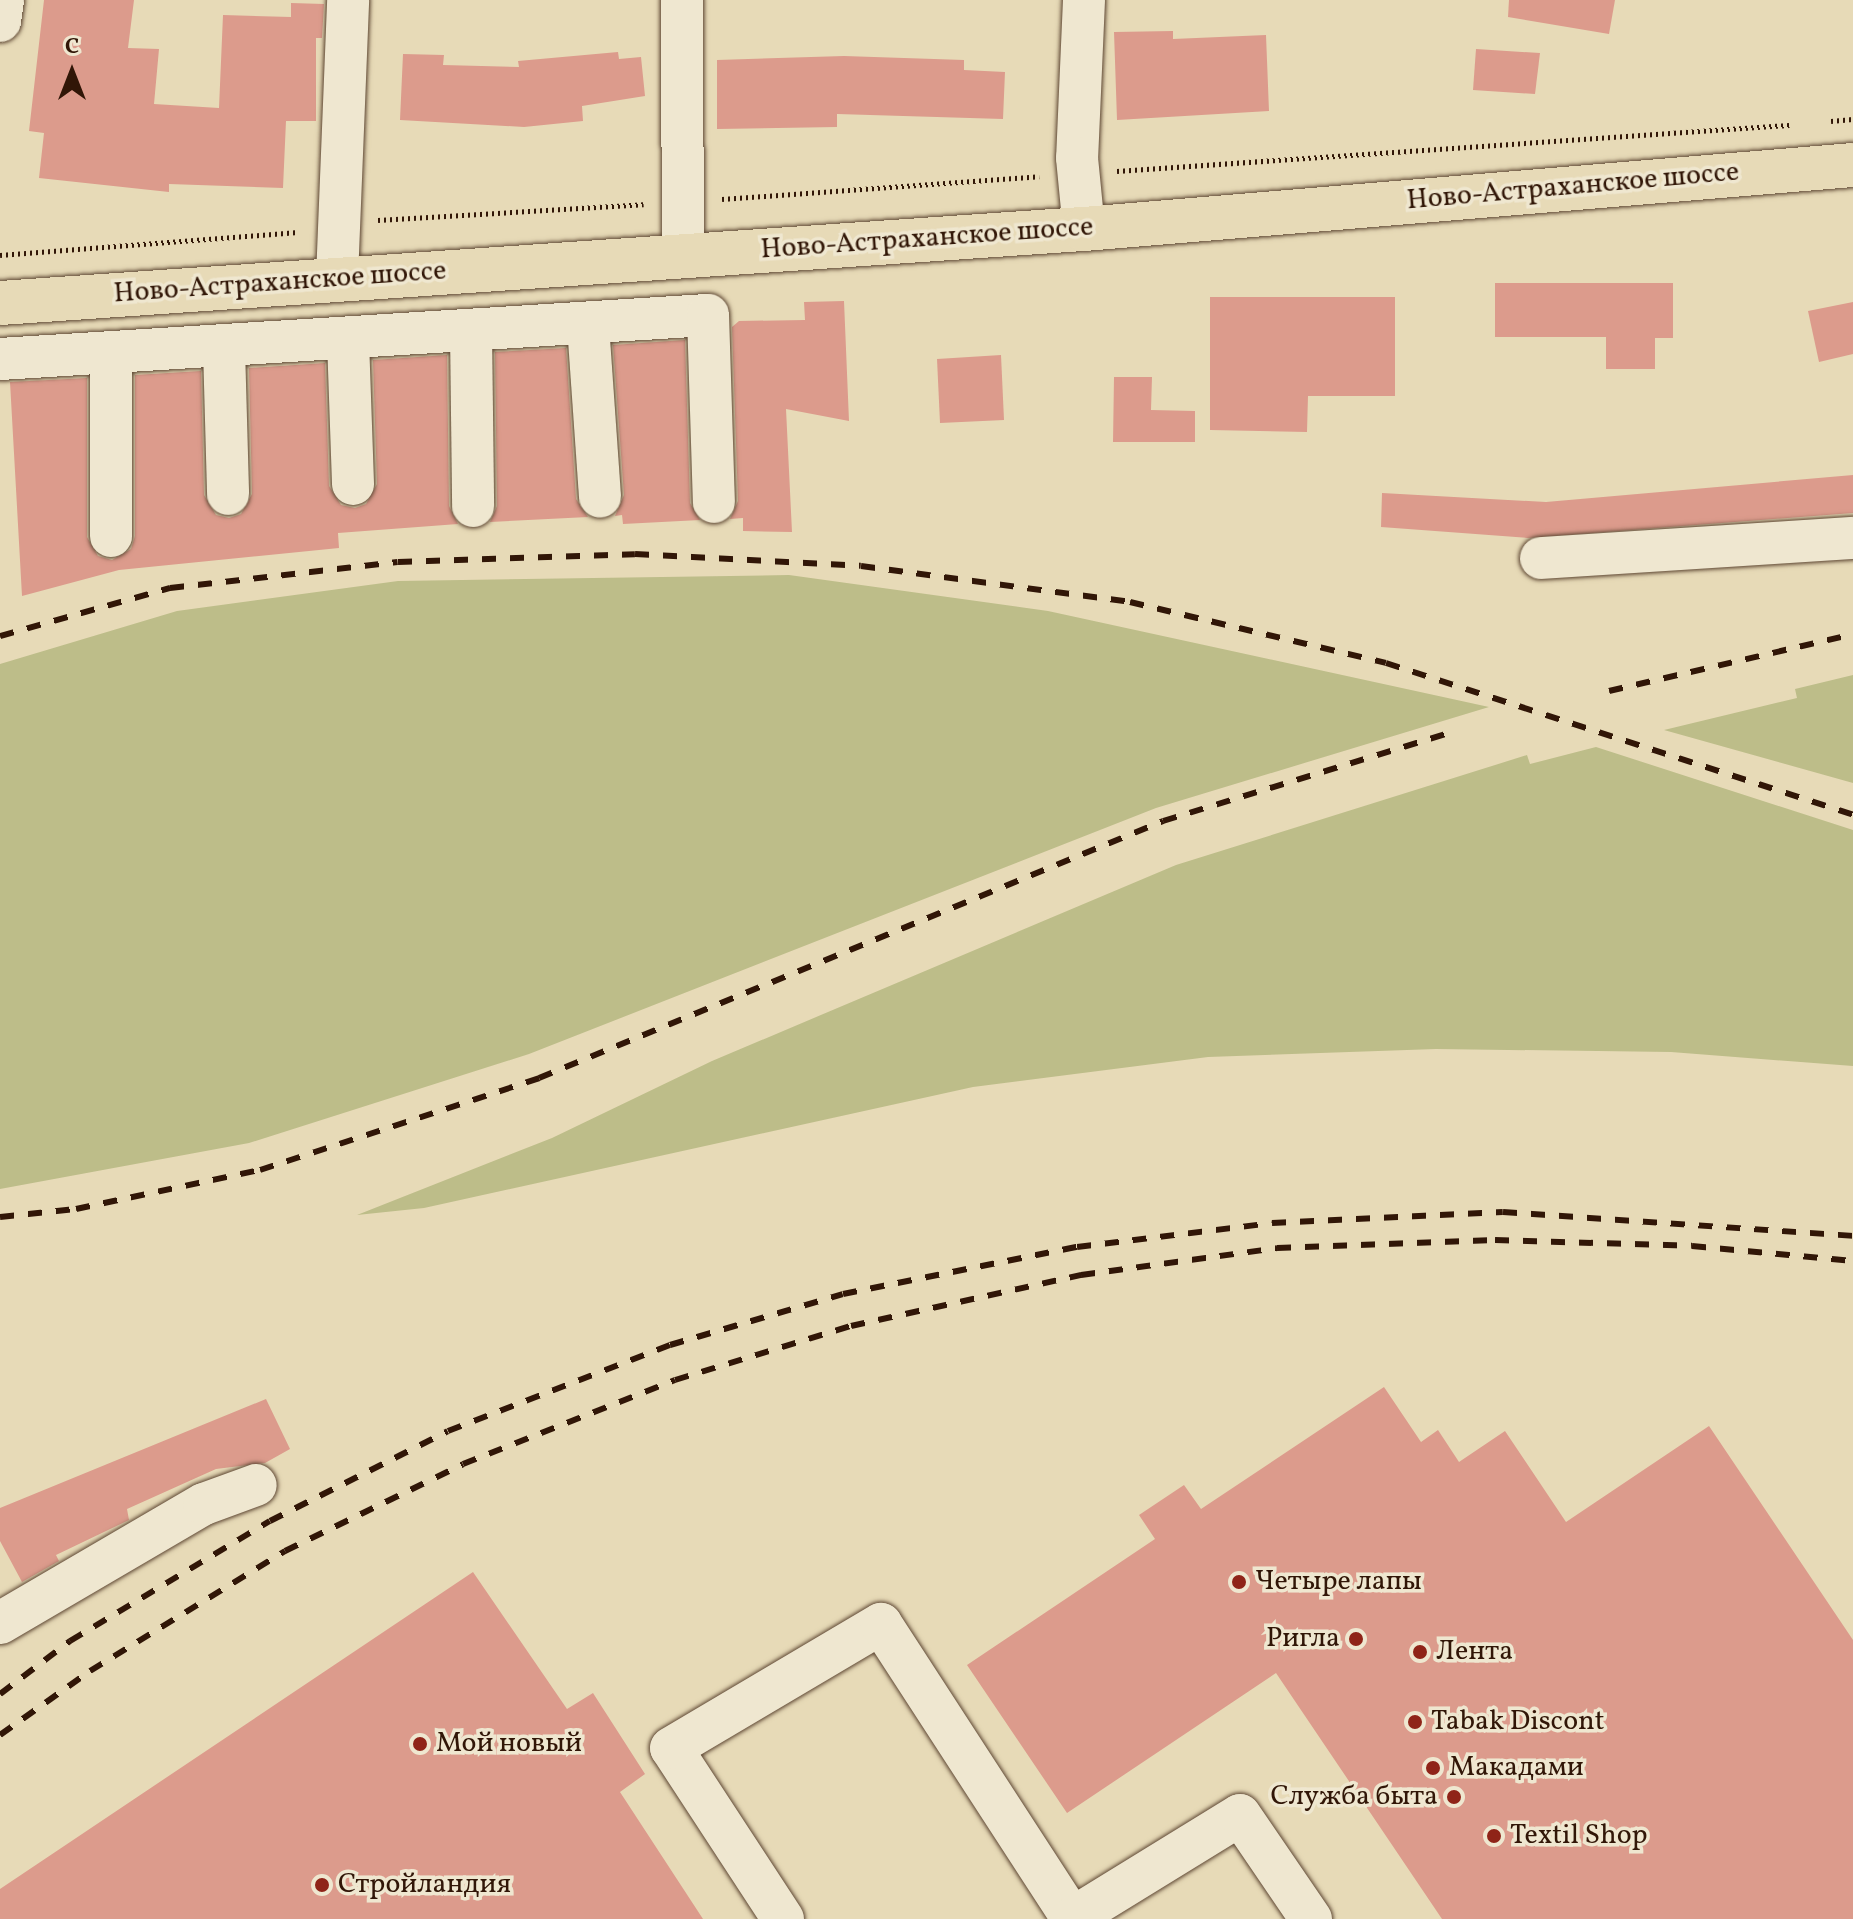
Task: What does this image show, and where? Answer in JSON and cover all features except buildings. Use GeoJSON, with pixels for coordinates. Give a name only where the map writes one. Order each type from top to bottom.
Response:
{"type":"FeatureCollection","features":[{"type":"Feature","properties":{"kind":"main road","name":"Ново-Астраханское шоссе"},"geometry":{"type":"LineString","coordinates":[[0,303],[1084,229],[1853,165]]}},
{"type":"Feature","properties":{"kind":"street"},"geometry":{"type":"LineString","coordinates":[[0,21],[3,0]]}},
{"type":"Feature","properties":{"kind":"street"},"geometry":{"type":"LineString","coordinates":[[337,278],[335,231],[348,0]]}},
{"type":"Feature","properties":{"kind":"street"},"geometry":{"type":"LineString","coordinates":[[682,0],[683,256]]}},
{"type":"Feature","properties":{"kind":"street"},"geometry":{"type":"LineString","coordinates":[[1084,0],[1077,158],[1084,229]]}},
{"type":"Feature","properties":{"kind":"street"},"geometry":{"type":"LineString","coordinates":[[0,359],[224,348],[708,315],[714,502]]}},
{"type":"Feature","properties":{"kind":"street"},"geometry":{"type":"LineString","coordinates":[[588,325],[600,497]]}},
{"type":"Feature","properties":{"kind":"street"},"geometry":{"type":"LineString","coordinates":[[471,331],[473,506]]}},
{"type":"Feature","properties":{"kind":"street"},"geometry":{"type":"LineString","coordinates":[[348,340],[353,484]]}},
{"type":"Feature","properties":{"kind":"street"},"geometry":{"type":"LineString","coordinates":[[224,348],[228,494]]}},
{"type":"Feature","properties":{"kind":"street"},"geometry":{"type":"LineString","coordinates":[[111,354],[111,536]]}},
{"type":"Feature","properties":{"kind":"street"},"geometry":{"type":"LineString","coordinates":[[1541,558],[1853,538]]}},
{"type":"Feature","properties":{"kind":"street"},"geometry":{"type":"LineString","coordinates":[[4,1610],[204,1504],[256,1485]]}},
{"type":"Feature","properties":{"kind":"street"},"geometry":{"type":"LineString","coordinates":[[783,1919],[671,1748],[881,1624],[1071,1919],[1240,1815],[1311,1919]]}},
{"type":"Feature","properties":{"kind":"path"},"geometry":{"type":"LineString","coordinates":[[0,255],[335,231]]}},
{"type":"Feature","properties":{"kind":"green space"},"geometry":{"type":"Polygon","coordinates":[[[789,575],[1048,611],[1489,707],[1156,808],[529,1054],[249,1143],[0,1189],[0,664],[177,611],[398,581],[789,575]]]}},
{"type":"Feature","properties":{"kind":"green space"},"geometry":{"type":"Polygon","coordinates":[[[1853,675],[1853,783],[1664,730],[1797,698],[1795,689],[1853,675]]]}},
{"type":"Feature","properties":{"kind":"green space"},"geometry":{"type":"Polygon","coordinates":[[[1596,747],[1853,830],[1853,1066],[1671,1052],[1436,1049],[1208,1057],[973,1087],[424,1208],[357,1215],[552,1138],[712,1061],[1176,865],[1527,755],[1530,764],[1596,747]]]}},
{"type":"Feature","properties":{"kind":"railway"},"geometry":{"type":"LineString","coordinates":[[0,636],[170,588],[398,562],[635,554],[861,566],[1130,602],[1386,663],[1853,815]]}},
{"type":"Feature","properties":{"kind":"railway"},"geometry":{"type":"LineString","coordinates":[[1609,691],[1853,634]]}},
{"type":"Feature","properties":{"kind":"railway"},"geometry":{"type":"LineString","coordinates":[[0,1217],[76,1209],[260,1170],[539,1078],[1163,821],[1452,732]]}},
{"type":"Feature","properties":{"kind":"railway"},"geometry":{"type":"LineString","coordinates":[[0,1694],[70,1641],[270,1521],[448,1431],[670,1345],[843,1294],[1077,1247],[1272,1223],[1503,1212],[1853,1236]]}},
{"type":"Feature","properties":{"kind":"railway"},"geometry":{"type":"LineString","coordinates":[[0,1735],[90,1671],[285,1551],[463,1464],[675,1380],[851,1326],[1081,1275],[1277,1248],[1495,1240],[1692,1246],[1853,1261]]}},
{"type":"Feature","properties":{"kind":"place","name":"Четыре лапы"},"geometry":{"type":"Point","coordinates":[1239,1582]}},
{"type":"Feature","properties":{"kind":"place","name":"Ригла"},"geometry":{"type":"Point","coordinates":[1356,1639]}},
{"type":"Feature","properties":{"kind":"place","name":"Лента"},"geometry":{"type":"Point","coordinates":[1420,1652]}},
{"type":"Feature","properties":{"kind":"place","name":"Tabak Discont"},"geometry":{"type":"Point","coordinates":[1415,1722]}},
{"type":"Feature","properties":{"kind":"place","name":"Мой новый"},"geometry":{"type":"Point","coordinates":[420,1744]}},
{"type":"Feature","properties":{"kind":"place","name":"Макадами"},"geometry":{"type":"Point","coordinates":[1433,1768]}},
{"type":"Feature","properties":{"kind":"place","name":"Служба быта"},"geometry":{"type":"Point","coordinates":[1454,1797]}},
{"type":"Feature","properties":{"kind":"place","name":"Textil Shop"},"geometry":{"type":"Point","coordinates":[1494,1836]}},
{"type":"Feature","properties":{"kind":"place","name":"Стройландия"},"geometry":{"type":"Point","coordinates":[322,1885]}}]}
